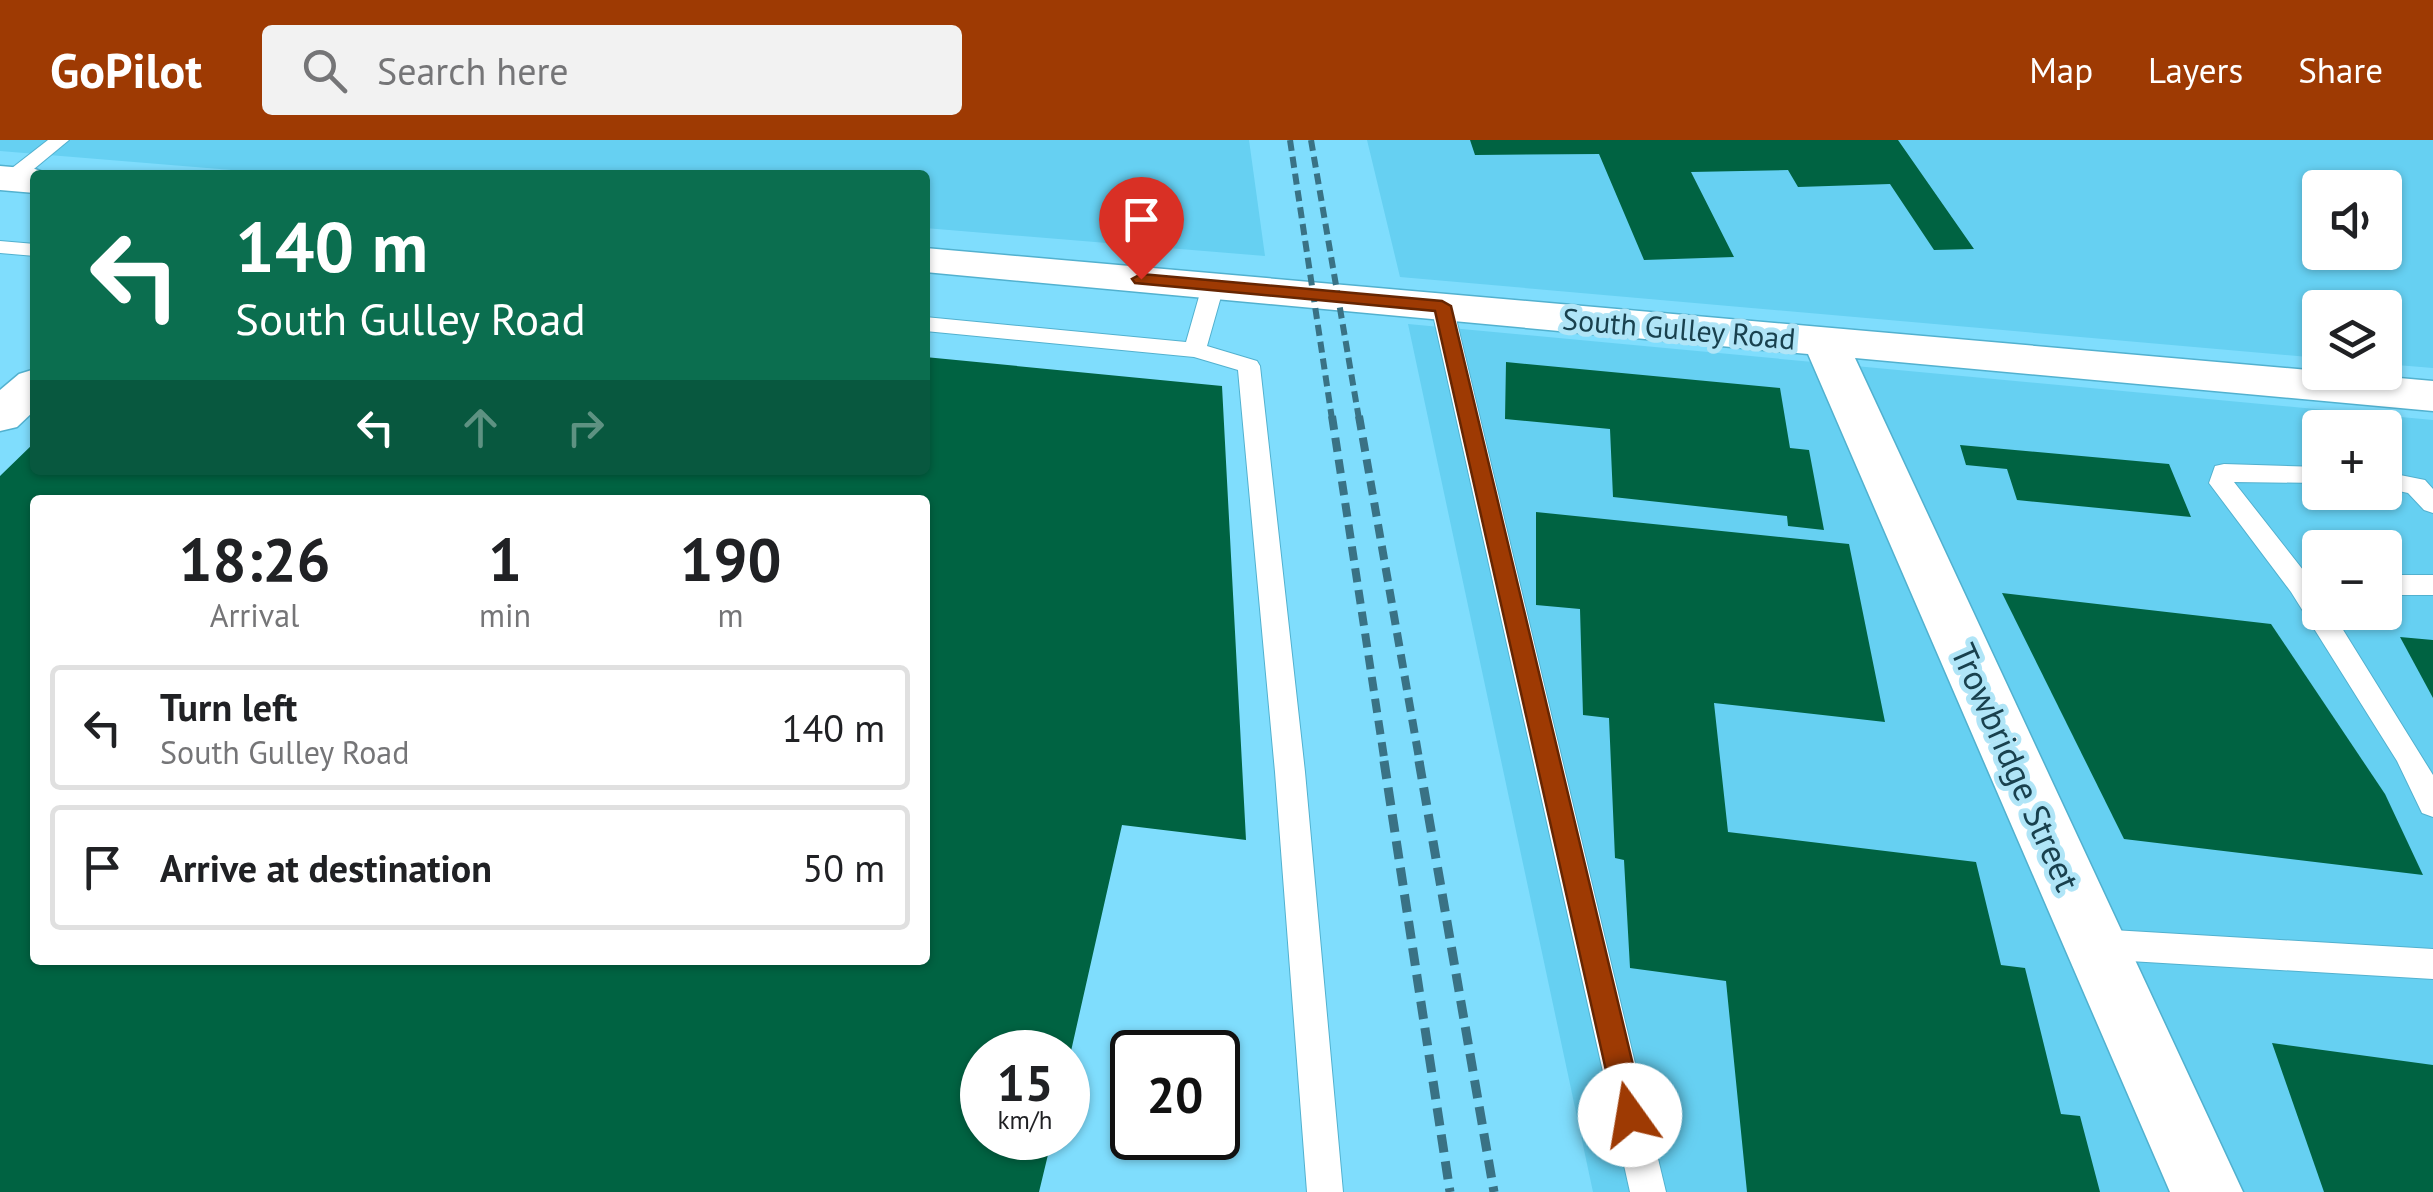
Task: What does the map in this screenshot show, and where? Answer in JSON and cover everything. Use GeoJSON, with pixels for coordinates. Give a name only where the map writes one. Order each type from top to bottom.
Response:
{"type":"FeatureCollection","features":[{"type":"Feature","properties":{"kind":"street","name":"South Gulley Road"},"geometry":{"type":"LineString","coordinates":[[930,260],[1825,341],[2427,401]]}},
{"type":"Feature","properties":{"kind":"street","name":"Trowbridge Street"},"geometry":{"type":"LineString","coordinates":[[1825,341],[2207,1192]]}},
{"type":"Feature","properties":{"kind":"lane"},"geometry":{"type":"LineString","coordinates":[[15,179],[60,140]]}},
{"type":"Feature","properties":{"kind":"lane"},"geometry":{"type":"LineString","coordinates":[[0,247],[30,250]]}},
{"type":"Feature","properties":{"kind":"lane"},"geometry":{"type":"LineString","coordinates":[[1195,350],[1213,286]]}},
{"type":"Feature","properties":{"kind":"lane"},"geometry":{"type":"LineString","coordinates":[[1442,306],[1648,1192]]}},
{"type":"Feature","properties":{"kind":"lane"},"geometry":{"type":"LineString","coordinates":[[930,324],[1195,350],[1249,366],[1288,753],[1325,1192]]}},
{"type":"Feature","properties":{"kind":"lane"},"geometry":{"type":"LineString","coordinates":[[2302,474],[2224,472],[2221,483],[2302,576]]}},
{"type":"Feature","properties":{"kind":"lane"},"geometry":{"type":"LineString","coordinates":[[2402,483],[2416,486],[2433,504]]}},
{"type":"Feature","properties":{"kind":"lane"},"geometry":{"type":"LineString","coordinates":[[2402,585],[2433,585]]}},
{"type":"Feature","properties":{"kind":"lane"},"geometry":{"type":"LineString","coordinates":[[2336,630],[2433,804]]}},
{"type":"Feature","properties":{"kind":"lane"},"geometry":{"type":"LineString","coordinates":[[2096,944],[2433,964]]}},
{"type":"Feature","properties":{"kind":"shaded area"},"geometry":{"type":"Polygon","coordinates":[[[0,140],[1249,140],[1265,256],[930,228],[930,170],[230,170],[0,151],[0,140]]]}},
{"type":"Feature","properties":{"kind":"shaded area"},"geometry":{"type":"Polygon","coordinates":[[[1367,140],[2433,140],[2433,368],[2402,365],[2402,290],[2302,290],[2302,356],[1400,277],[1367,140]]]}},
{"type":"Feature","properties":{"kind":"shaded area"},"geometry":{"type":"Polygon","coordinates":[[[1408,324],[2326,410],[2302,410],[2302,510],[2402,510],[2402,417],[2433,420],[2433,1192],[1593,1192],[1408,324]]]}},
{"type":"Feature","properties":{"kind":"building"},"geometry":{"type":"Polygon","coordinates":[[[1470,140],[1898,140],[1974,249],[1934,250],[1890,184],[1798,187],[1788,170],[1691,172],[1734,257],[1644,260],[1599,154],[1475,155],[1470,140]]]}},
{"type":"Feature","properties":{"kind":"building"},"geometry":{"type":"Polygon","coordinates":[[[930,357],[1222,386],[1246,840],[1122,825],[1076,1030],[960,1030],[960,1160],[1047,1160],[1039,1192],[0,1192],[0,476],[30,447],[30,475],[930,475],[930,357]]]}},
{"type":"Feature","properties":{"kind":"building"},"geometry":{"type":"Polygon","coordinates":[[[1506,362],[1780,388],[1790,448],[1809,450],[1824,530],[1788,526],[1787,516],[1613,497],[1610,429],[1505,419],[1506,362]]]}},
{"type":"Feature","properties":{"kind":"building"},"geometry":{"type":"Polygon","coordinates":[[[1960,445],[2169,464],[2191,517],[2017,500],[2007,469],[1966,465],[1960,445]]]}},
{"type":"Feature","properties":{"kind":"building"},"geometry":{"type":"Polygon","coordinates":[[[1536,512],[1849,544],[1885,722],[1714,703],[1728,832],[1976,862],[2001,965],[2025,968],[2061,1114],[2080,1116],[2100,1192],[1747,1192],[1726,981],[1630,968],[1624,860],[1615,858],[1609,718],[1583,715],[1580,609],[1536,605],[1536,512]]]}},
{"type":"Feature","properties":{"kind":"building"},"geometry":{"type":"Polygon","coordinates":[[[2002,593],[2271,624],[2385,794],[2423,875],[2124,839],[2002,593]]]}},
{"type":"Feature","properties":{"kind":"building"},"geometry":{"type":"Polygon","coordinates":[[[2400,637],[2433,640],[2433,698],[2400,637]]]}},
{"type":"Feature","properties":{"kind":"building"},"geometry":{"type":"Polygon","coordinates":[[[2272,1043],[2433,1065],[2433,1192],[2324,1192],[2272,1043]]]}},
{"type":"Feature","properties":{"kind":"railway"},"geometry":{"type":"LineString","coordinates":[[1290,140],[1332,419]]}},
{"type":"Feature","properties":{"kind":"railway"},"geometry":{"type":"LineString","coordinates":[[1311,140],[1359,419]]}},
{"type":"Feature","properties":{"kind":"railway"},"geometry":{"type":"LineString","coordinates":[[1332,416],[1385,764]]}},
{"type":"Feature","properties":{"kind":"railway"},"geometry":{"type":"LineString","coordinates":[[1359,416],[1420,764]]}},
{"type":"Feature","properties":{"kind":"railway"},"geometry":{"type":"LineString","coordinates":[[1384,761],[1450,1192]]}},
{"type":"Feature","properties":{"kind":"railway"},"geometry":{"type":"LineString","coordinates":[[1419,761],[1494,1192]]}},
{"type":"Feature","properties":{"kind":"route"},"geometry":{"type":"LineString","coordinates":[[1141,279],[1442,306],[1630,1115]]}}]}
